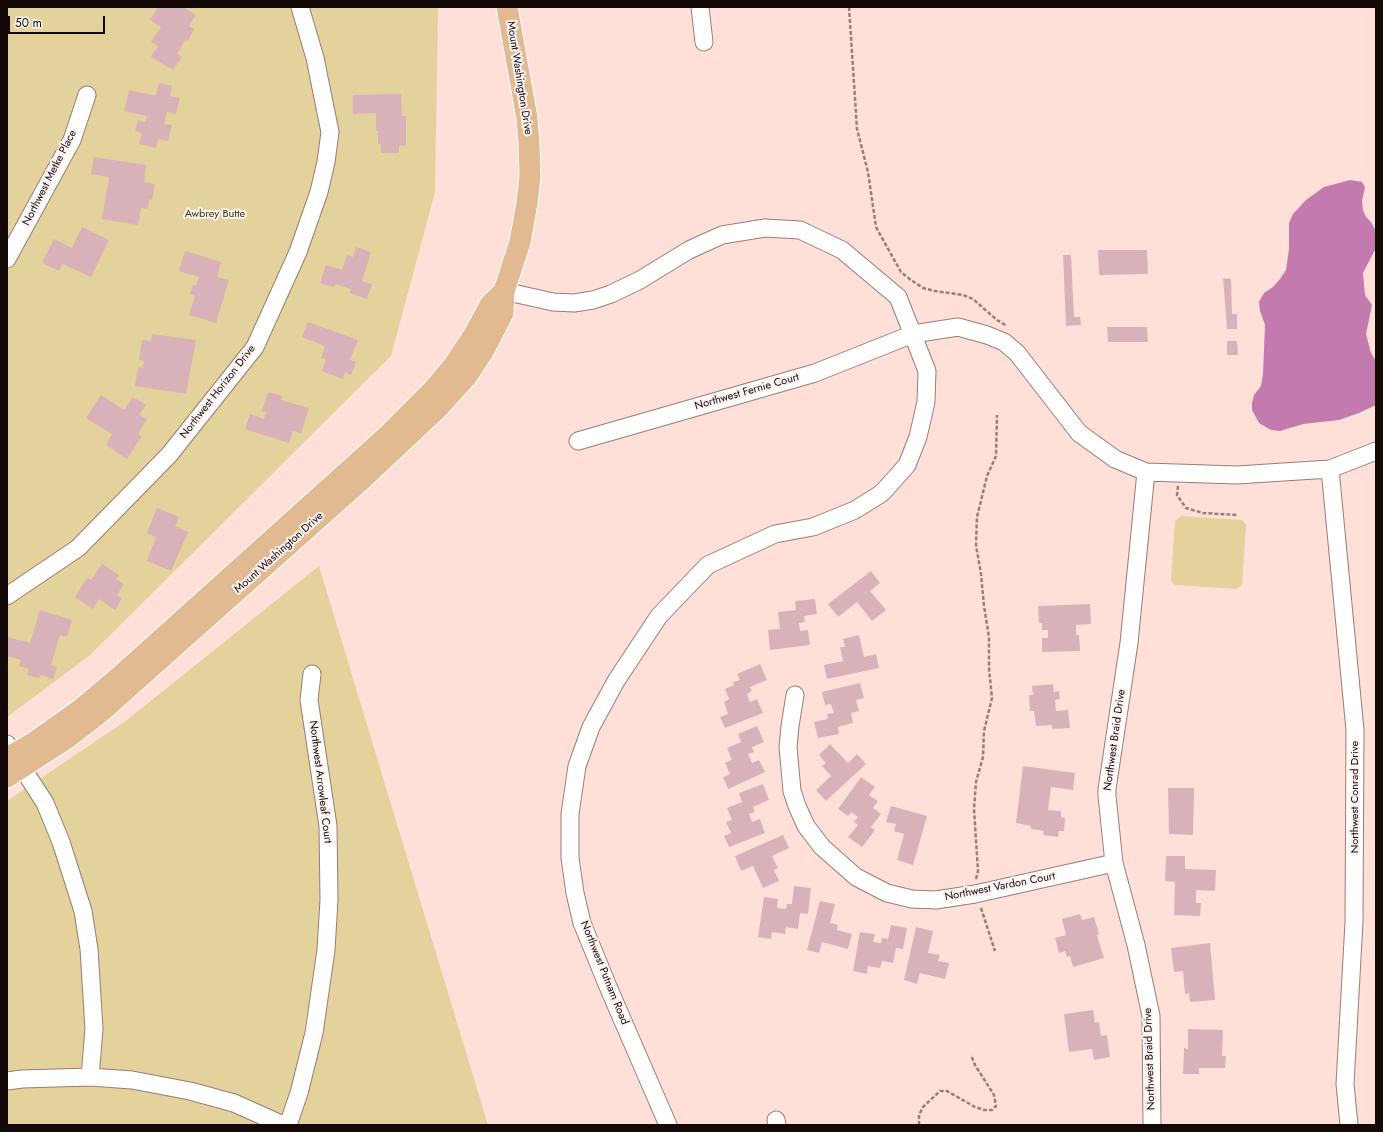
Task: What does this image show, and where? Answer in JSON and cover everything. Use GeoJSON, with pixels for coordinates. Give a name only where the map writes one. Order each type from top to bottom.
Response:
{"type":"FeatureCollection","features":[{"type":"Feature","properties":{"kind":"main road","name":"Mount Washington Drive"},"geometry":{"type":"LineString","coordinates":[[11,760],[86,704],[388,436],[434,389],[454,365],[475,333],[490,305],[504,291],[520,242],[530,176],[527,118],[507,7]]}},
{"type":"Feature","properties":{"kind":"street","name":"Northwest Horizon Drive"},"geometry":{"type":"LineString","coordinates":[[7,596],[78,548],[83,543],[169,455],[255,347],[298,252],[318,192],[326,162],[330,132],[315,58],[300,7]]}},
{"type":"Feature","properties":{"kind":"street"},"geometry":{"type":"LineString","coordinates":[[700,7],[704,42]]}},
{"type":"Feature","properties":{"kind":"street","name":"Northwest Metke Place"},"geometry":{"type":"LineString","coordinates":[[7,259],[72,140],[86,96]]}},
{"type":"Feature","properties":{"kind":"street","name":"Northwest Putnam Road"},"geometry":{"type":"LineString","coordinates":[[504,291],[553,302],[574,303],[593,300],[611,294],[640,280],[689,250],[722,235],[765,228],[800,230],[842,250],[898,297],[927,371],[926,402],[918,437],[907,465],[882,493],[855,510],[813,527],[775,534],[708,565],[659,616],[616,681],[591,727],[577,766],[570,814],[570,858],[575,893],[582,923],[668,1125]]}},
{"type":"Feature","properties":{"kind":"street","name":"Northwest Fernie Court"},"geometry":{"type":"LineString","coordinates":[[578,441],[815,373],[913,334],[958,327],[987,335],[1004,342],[1017,353],[1079,433],[1115,459],[1146,472]]}},
{"type":"Feature","properties":{"kind":"street"},"geometry":{"type":"LineString","coordinates":[[1146,472],[1238,475],[1330,469],[1376,451]]}},
{"type":"Feature","properties":{"kind":"street","name":"Northwest Conrad Drive"},"geometry":{"type":"LineString","coordinates":[[1330,469],[1355,730],[1354,922],[1345,1084],[1349,1125]]}},
{"type":"Feature","properties":{"kind":"street","name":"Northwest Braid Drive"},"geometry":{"type":"LineString","coordinates":[[1146,472],[1129,643],[1107,789],[1114,863],[1136,945],[1151,1016],[1152,1125]]}},
{"type":"Feature","properties":{"kind":"street","name":"Northwest Arrowleaf Court"},"geometry":{"type":"LineString","coordinates":[[288,1125],[299,1093],[314,1033],[326,950],[329,900],[328,826],[309,700],[312,674]]}},
{"type":"Feature","properties":{"kind":"street","name":"Northwest Vardon Court"},"geometry":{"type":"LineString","coordinates":[[795,695],[788,747],[792,791],[797,806],[806,826],[822,847],[856,877],[887,893],[912,899],[936,900],[975,894],[1114,863]]}},
{"type":"Feature","properties":{"kind":"street"},"geometry":{"type":"LineString","coordinates":[[11,760],[45,802],[61,842],[82,911],[89,949],[94,1029],[90,1077]]}},
{"type":"Feature","properties":{"kind":"street"},"geometry":{"type":"LineString","coordinates":[[7,1081],[22,1079],[90,1077],[132,1080],[190,1091],[234,1103],[283,1125]]}},
{"type":"Feature","properties":{"kind":"path"},"geometry":{"type":"LineString","coordinates":[[848,7],[857,129],[868,172],[876,227],[901,272],[911,280],[923,288],[963,295],[973,300],[997,320],[1008,326]]}},
{"type":"Feature","properties":{"kind":"path"},"geometry":{"type":"LineString","coordinates":[[976,884],[978,871],[974,809],[976,782],[983,756],[984,731],[992,698],[989,669],[989,637],[976,545],[977,517],[987,476],[996,456],[997,415]]}},
{"type":"Feature","properties":{"kind":"path"},"geometry":{"type":"LineString","coordinates":[[1178,481],[1177,495],[1186,508],[1203,513],[1237,515]]}},
{"type":"Feature","properties":{"kind":"path"},"geometry":{"type":"LineString","coordinates":[[980,905],[996,951]]}},
{"type":"Feature","properties":{"kind":"path"},"geometry":{"type":"LineString","coordinates":[[919,1125],[923,1107],[940,1091],[947,1091],[975,1107],[984,1110],[992,1110],[996,1106],[994,1095],[975,1065],[971,1055]]}},
{"type":"Feature","properties":{"kind":"green space","name":"Awbrey Butte"},"geometry":{"type":"Polygon","coordinates":[[[7,7],[438,7],[435,192],[391,356],[89,656],[7,717],[7,7]]]}},
{"type":"Feature","properties":{"kind":"green space"},"geometry":{"type":"Polygon","coordinates":[[[1181,516],[1242,520],[1246,525],[1242,585],[1236,589],[1175,585],[1171,580],[1175,521],[1181,516]]]}},
{"type":"Feature","properties":{"kind":"green space"},"geometry":{"type":"Polygon","coordinates":[[[319,566],[488,1125],[7,1125],[7,801],[127,720],[319,566]]]}},
{"type":"Feature","properties":{"kind":"shaded area"},"geometry":{"type":"Polygon","coordinates":[[[1350,180],[1362,182],[1365,187],[1362,201],[1363,210],[1376,231],[1376,248],[1363,273],[1365,295],[1372,305],[1366,334],[1371,353],[1376,361],[1376,405],[1339,420],[1303,424],[1280,431],[1271,430],[1259,423],[1252,410],[1254,395],[1261,386],[1263,374],[1265,325],[1260,311],[1259,302],[1264,293],[1273,287],[1286,270],[1289,249],[1289,223],[1293,214],[1306,200],[1324,187],[1350,180]]]}},
{"type":"Feature","properties":{"kind":"building"},"geometry":{"type":"Polygon","coordinates":[[[158,7],[183,7],[196,15],[189,26],[194,29],[188,41],[186,39],[177,54],[182,57],[173,70],[151,57],[158,46],[151,42],[161,27],[150,20],[158,7]]]}},
{"type":"Feature","properties":{"kind":"building"},"geometry":{"type":"Polygon","coordinates":[[[159,83],[172,86],[170,96],[180,98],[176,114],[167,112],[164,124],[172,125],[168,141],[158,139],[156,148],[139,144],[142,133],[135,131],[138,120],[145,122],[147,116],[124,111],[129,90],[156,96],[159,83]]]}},
{"type":"Feature","properties":{"kind":"building"},"geometry":{"type":"Polygon","coordinates":[[[401,94],[402,116],[406,116],[406,145],[399,146],[399,153],[381,153],[381,144],[378,144],[378,131],[376,131],[376,113],[353,114],[353,95],[401,94]]]}},
{"type":"Feature","properties":{"kind":"building"},"geometry":{"type":"Polygon","coordinates":[[[94,157],[146,165],[144,182],[155,184],[152,200],[149,199],[148,209],[141,208],[138,225],[102,219],[109,177],[91,174],[94,157]]]}},
{"type":"Feature","properties":{"kind":"building"},"geometry":{"type":"Polygon","coordinates":[[[82,227],[109,240],[91,277],[63,264],[59,271],[42,263],[54,239],[72,248],[82,227]]]}},
{"type":"Feature","properties":{"kind":"building"},"geometry":{"type":"Polygon","coordinates":[[[356,247],[371,252],[362,281],[372,284],[367,299],[350,293],[351,289],[336,284],[334,287],[320,283],[326,265],[342,270],[347,255],[353,257],[356,247]]]}},
{"type":"Feature","properties":{"kind":"building"},"geometry":{"type":"Polygon","coordinates":[[[1098,250],[1147,250],[1148,274],[1099,275],[1098,250]]]}},
{"type":"Feature","properties":{"kind":"building"},"geometry":{"type":"Polygon","coordinates":[[[185,251],[221,262],[217,277],[229,280],[216,323],[189,315],[195,296],[190,294],[193,285],[196,285],[199,277],[179,271],[185,251]]]}},
{"type":"Feature","properties":{"kind":"building"},"geometry":{"type":"Polygon","coordinates":[[[1063,255],[1071,255],[1074,317],[1080,317],[1081,325],[1066,326],[1063,255]]]}},
{"type":"Feature","properties":{"kind":"building"},"geometry":{"type":"Polygon","coordinates":[[[1223,278],[1231,279],[1232,314],[1237,314],[1237,329],[1227,329],[1223,278]]]}},
{"type":"Feature","properties":{"kind":"building"},"geometry":{"type":"Polygon","coordinates":[[[308,322],[358,340],[350,360],[356,362],[351,375],[345,372],[343,379],[322,371],[326,360],[321,358],[325,346],[302,337],[308,322]]]}},
{"type":"Feature","properties":{"kind":"building"},"geometry":{"type":"Polygon","coordinates":[[[1107,327],[1147,327],[1148,342],[1108,342],[1107,327]]]}},
{"type":"Feature","properties":{"kind":"building"},"geometry":{"type":"Polygon","coordinates":[[[152,334],[196,340],[186,394],[135,386],[138,367],[143,368],[144,361],[139,360],[142,340],[151,341],[152,334]]]}},
{"type":"Feature","properties":{"kind":"building"},"geometry":{"type":"Polygon","coordinates":[[[1227,341],[1237,341],[1238,355],[1227,355],[1227,341]]]}},
{"type":"Feature","properties":{"kind":"building"},"geometry":{"type":"Polygon","coordinates":[[[268,392],[282,396],[281,400],[309,408],[301,433],[293,431],[289,443],[245,429],[250,414],[264,419],[266,412],[262,411],[268,392]]]}},
{"type":"Feature","properties":{"kind":"building"},"geometry":{"type":"Polygon","coordinates":[[[101,395],[124,410],[133,397],[146,405],[139,415],[147,419],[138,434],[142,436],[127,459],[106,445],[112,434],[86,418],[101,395]]]}},
{"type":"Feature","properties":{"kind":"building"},"geometry":{"type":"Polygon","coordinates":[[[157,508],[179,517],[175,526],[188,532],[171,571],[147,561],[156,537],[147,533],[157,508]]]}},
{"type":"Feature","properties":{"kind":"building"},"geometry":{"type":"Polygon","coordinates":[[[102,564],[119,575],[116,579],[124,584],[117,595],[122,598],[115,610],[99,599],[93,609],[75,597],[87,578],[91,580],[102,564]]]}},
{"type":"Feature","properties":{"kind":"building"},"geometry":{"type":"Polygon","coordinates":[[[871,571],[880,583],[870,591],[886,610],[872,621],[857,602],[838,617],[828,604],[871,571]]]}},
{"type":"Feature","properties":{"kind":"building"},"geometry":{"type":"Polygon","coordinates":[[[815,599],[817,614],[804,616],[805,622],[799,623],[800,631],[808,630],[810,645],[770,650],[768,630],[780,629],[778,612],[796,610],[795,601],[815,599]]]}},
{"type":"Feature","properties":{"kind":"building"},"geometry":{"type":"Polygon","coordinates":[[[1090,604],[1091,624],[1076,625],[1076,635],[1079,635],[1080,651],[1042,652],[1042,638],[1048,638],[1048,630],[1042,630],[1042,623],[1039,623],[1038,606],[1090,604]]]}},
{"type":"Feature","properties":{"kind":"building"},"geometry":{"type":"Polygon","coordinates":[[[40,610],[72,620],[67,637],[60,635],[51,665],[57,667],[53,679],[41,675],[39,678],[27,675],[29,669],[19,666],[21,660],[7,656],[7,637],[30,643],[40,610]]]}},
{"type":"Feature","properties":{"kind":"building"},"geometry":{"type":"Polygon","coordinates":[[[859,635],[864,657],[876,654],[879,668],[827,679],[824,665],[843,661],[840,647],[845,647],[843,639],[859,635]]]}},
{"type":"Feature","properties":{"kind":"building"},"geometry":{"type":"Polygon","coordinates":[[[760,664],[767,680],[750,687],[752,691],[747,694],[750,702],[757,699],[763,713],[725,728],[720,717],[728,714],[724,702],[729,699],[725,689],[734,685],[733,682],[740,680],[737,674],[760,664]]]}},
{"type":"Feature","properties":{"kind":"building"},"geometry":{"type":"Polygon","coordinates":[[[860,683],[864,698],[856,700],[859,711],[851,713],[853,723],[838,727],[839,734],[818,738],[814,722],[828,719],[827,714],[834,713],[831,704],[825,705],[822,692],[860,683]]]}},
{"type":"Feature","properties":{"kind":"building"},"geometry":{"type":"Polygon","coordinates":[[[1053,684],[1054,692],[1059,691],[1060,699],[1055,700],[1056,711],[1068,710],[1070,728],[1052,729],[1052,725],[1036,726],[1034,711],[1030,711],[1029,695],[1033,695],[1032,686],[1053,684]]]}},
{"type":"Feature","properties":{"kind":"building"},"geometry":{"type":"Polygon","coordinates":[[[757,726],[764,742],[752,747],[754,752],[748,754],[752,763],[759,760],[765,772],[728,789],[723,777],[730,774],[725,763],[732,760],[727,748],[741,742],[738,734],[757,726]]]}},
{"type":"Feature","properties":{"kind":"building"},"geometry":{"type":"Polygon","coordinates":[[[830,744],[848,763],[857,754],[866,764],[826,801],[816,790],[831,776],[822,766],[826,763],[819,755],[830,744]]]}},
{"type":"Feature","properties":{"kind":"building"},"geometry":{"type":"Polygon","coordinates":[[[1023,766],[1075,773],[1073,790],[1051,787],[1048,810],[1061,811],[1061,817],[1065,818],[1064,831],[1059,831],[1058,837],[1043,835],[1044,831],[1031,829],[1031,826],[1016,823],[1023,766]]]}},
{"type":"Feature","properties":{"kind":"building"},"geometry":{"type":"Polygon","coordinates":[[[861,777],[875,787],[869,795],[878,801],[873,808],[881,814],[871,827],[875,830],[862,847],[848,837],[858,825],[854,822],[858,817],[851,812],[848,816],[838,809],[861,777]]]}},
{"type":"Feature","properties":{"kind":"building"},"geometry":{"type":"Polygon","coordinates":[[[763,784],[769,800],[753,807],[755,812],[749,814],[752,822],[760,819],[765,833],[729,847],[724,836],[731,833],[726,822],[732,820],[727,808],[742,802],[739,793],[763,784]]]}},
{"type":"Feature","properties":{"kind":"building"},"geometry":{"type":"Polygon","coordinates":[[[1168,788],[1194,788],[1193,835],[1169,834],[1168,788]]]}},
{"type":"Feature","properties":{"kind":"building"},"geometry":{"type":"Polygon","coordinates":[[[891,806],[927,816],[913,865],[897,860],[904,834],[894,831],[896,824],[886,822],[891,806]]]}},
{"type":"Feature","properties":{"kind":"building"},"geometry":{"type":"Polygon","coordinates":[[[783,835],[789,848],[772,856],[778,868],[774,870],[779,881],[763,888],[753,866],[741,871],[735,856],[783,835]]]}},
{"type":"Feature","properties":{"kind":"building"},"geometry":{"type":"Polygon","coordinates":[[[1166,856],[1185,856],[1185,869],[1216,870],[1215,891],[1196,890],[1196,903],[1201,903],[1200,916],[1174,915],[1175,882],[1165,881],[1166,856]]]}},
{"type":"Feature","properties":{"kind":"building"},"geometry":{"type":"Polygon","coordinates":[[[794,886],[811,888],[808,914],[800,913],[798,929],[786,927],[785,934],[772,932],[771,939],[758,937],[764,897],[778,899],[777,908],[786,909],[787,904],[792,904],[794,886]]]}},
{"type":"Feature","properties":{"kind":"building"},"geometry":{"type":"Polygon","coordinates":[[[820,901],[835,904],[830,923],[838,925],[837,930],[852,934],[848,949],[822,942],[819,953],[807,950],[820,901]]]}},
{"type":"Feature","properties":{"kind":"building"},"geometry":{"type":"Polygon","coordinates":[[[1080,914],[1082,920],[1094,917],[1099,934],[1097,935],[1104,958],[1073,967],[1070,956],[1067,957],[1065,951],[1059,953],[1055,938],[1066,935],[1062,919],[1080,914]]]}},
{"type":"Feature","properties":{"kind":"building"},"geometry":{"type":"Polygon","coordinates":[[[891,925],[907,928],[903,949],[896,948],[893,963],[882,961],[880,968],[868,966],[867,974],[853,971],[860,932],[875,934],[873,942],[881,943],[882,938],[888,939],[891,925]]]}},
{"type":"Feature","properties":{"kind":"building"},"geometry":{"type":"Polygon","coordinates":[[[916,927],[933,931],[928,953],[940,955],[938,961],[949,963],[945,979],[920,973],[917,984],[904,980],[916,927]]]}},
{"type":"Feature","properties":{"kind":"building"},"geometry":{"type":"Polygon","coordinates":[[[1210,943],[1215,1000],[1190,1002],[1189,993],[1185,994],[1183,971],[1174,972],[1171,948],[1210,943]]]}},
{"type":"Feature","properties":{"kind":"building"},"geometry":{"type":"Polygon","coordinates":[[[1093,1010],[1095,1023],[1099,1022],[1101,1036],[1107,1035],[1110,1057],[1094,1060],[1092,1049],[1069,1052],[1064,1014],[1093,1010]]]}},
{"type":"Feature","properties":{"kind":"building"},"geometry":{"type":"Polygon","coordinates":[[[1188,1029],[1223,1030],[1222,1056],[1226,1056],[1225,1068],[1199,1068],[1199,1074],[1183,1074],[1184,1048],[1188,1049],[1188,1029]]]}}]}
